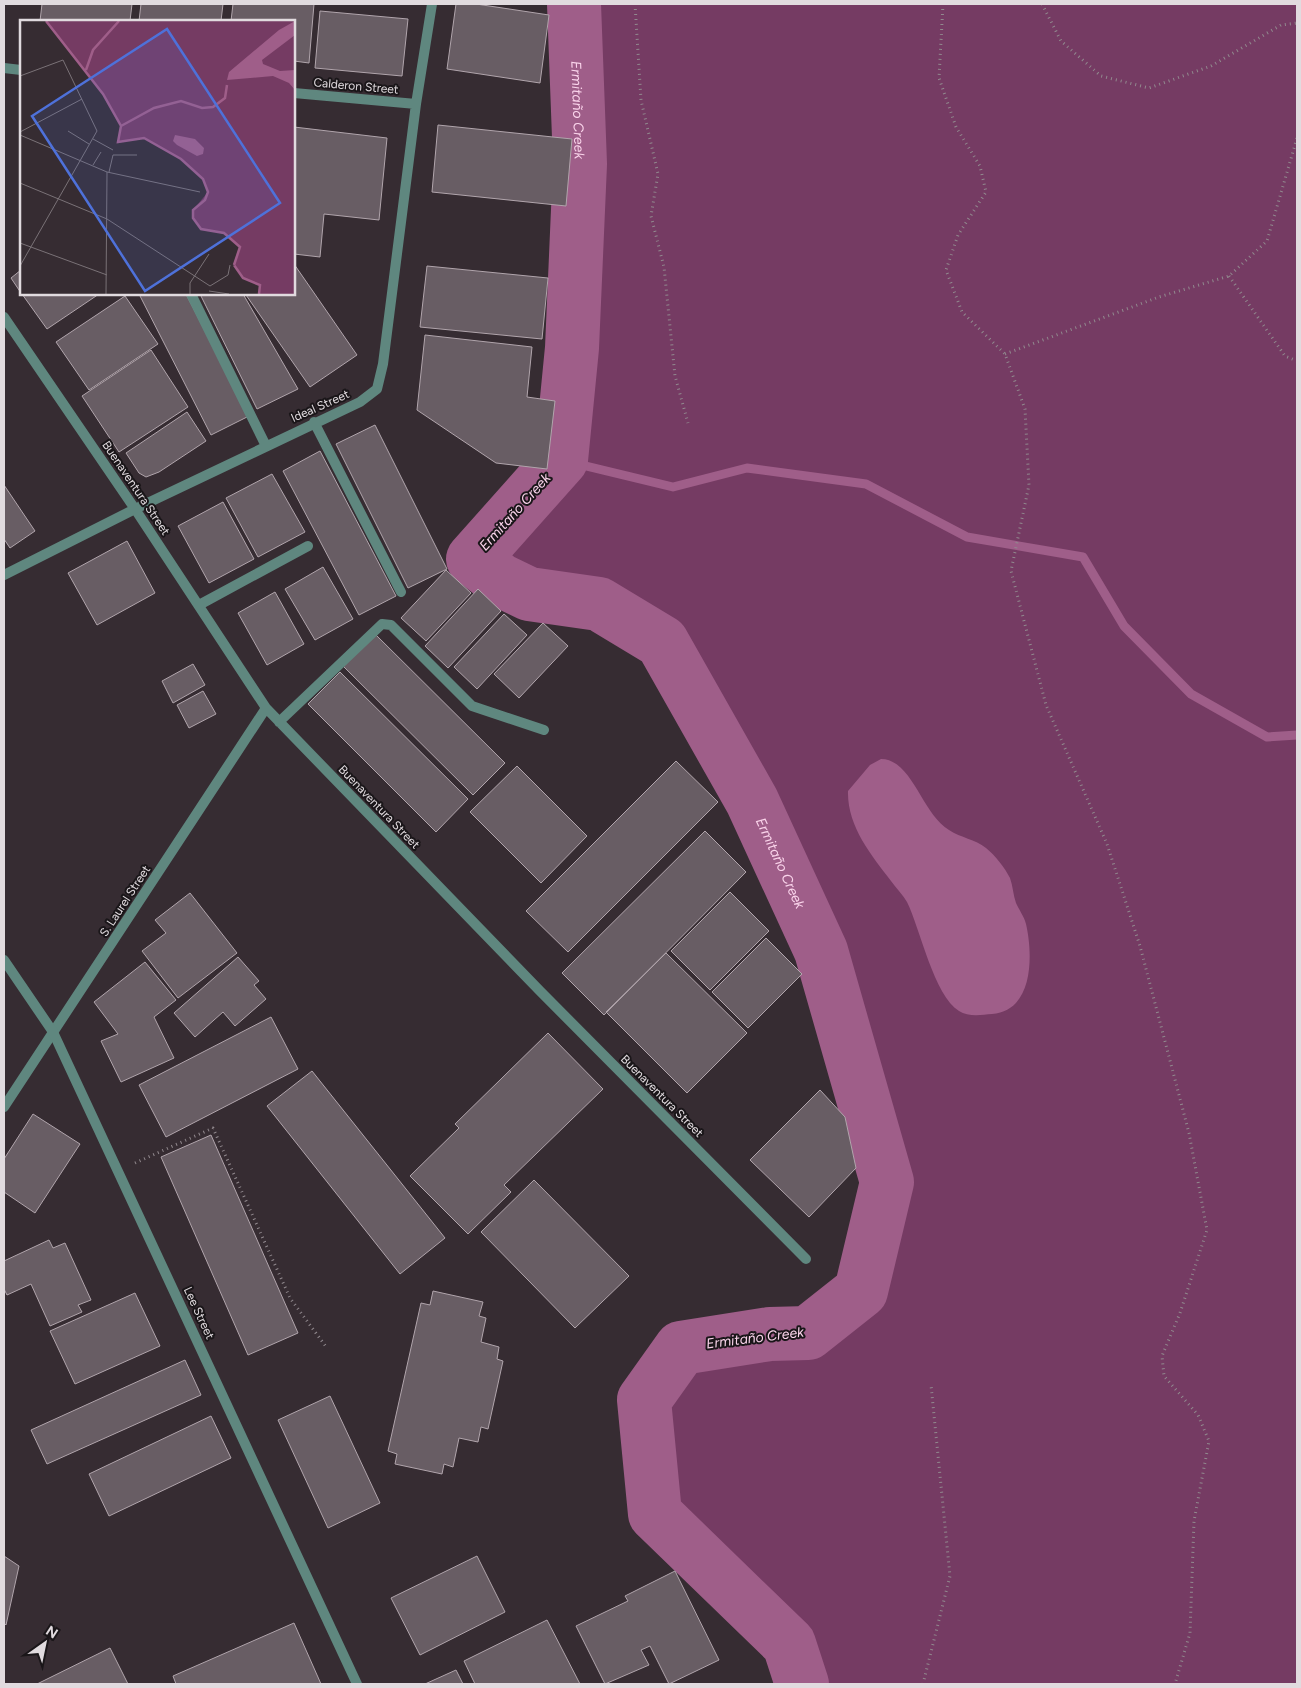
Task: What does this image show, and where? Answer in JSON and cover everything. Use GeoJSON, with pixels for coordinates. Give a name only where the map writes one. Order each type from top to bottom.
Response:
{"type":"FeatureCollection","features":[{"type":"Feature","properties":{"kind":"street","name":"Ideal Street"},"geometry":{"type":"LineString","coordinates":[[4,575],[135,508],[314,422],[360,402],[377,389],[383,364],[416,104],[432,4]]}},
{"type":"Feature","properties":{"kind":"street"},"geometry":{"type":"LineString","coordinates":[[4,68],[20,70]]}},
{"type":"Feature","properties":{"kind":"street","name":"Calderon Street"},"geometry":{"type":"LineString","coordinates":[[295,93],[416,104]]}},
{"type":"Feature","properties":{"kind":"street"},"geometry":{"type":"LineString","coordinates":[[191,295],[266,446]]}},
{"type":"Feature","properties":{"kind":"street","name":"Buenaventura Street"},"geometry":{"type":"LineString","coordinates":[[4,317],[135,508],[266,708],[540,991],[806,1259]]}},
{"type":"Feature","properties":{"kind":"street"},"geometry":{"type":"LineString","coordinates":[[314,422],[402,592]]}},
{"type":"Feature","properties":{"kind":"street"},"geometry":{"type":"LineString","coordinates":[[199,605],[308,546]]}},
{"type":"Feature","properties":{"kind":"street"},"geometry":{"type":"LineString","coordinates":[[279,722],[382,624],[391,625],[472,706],[544,730]]}},
{"type":"Feature","properties":{"kind":"street","name":"S. Laurel Street"},"geometry":{"type":"LineString","coordinates":[[4,1107],[266,708]]}},
{"type":"Feature","properties":{"kind":"street","name":"Lee Street"},"geometry":{"type":"LineString","coordinates":[[4,960],[53,1032],[357,1684]]}},
{"type":"Feature","properties":{"kind":"path"},"geometry":{"type":"LineString","coordinates":[[635,4],[641,100],[658,174],[651,216],[664,267],[675,376],[688,423]]}},
{"type":"Feature","properties":{"kind":"path"},"geometry":{"type":"LineString","coordinates":[[943,4],[938,78],[956,126],[980,166],[986,192],[958,235],[946,270],[962,312],[1005,354],[1025,409],[1029,485],[1011,571],[1046,705],[1107,844],[1140,946],[1189,1133],[1207,1230],[1180,1313],[1162,1356],[1164,1376],[1198,1415],[1209,1441],[1194,1521],[1190,1633],[1175,1684]]}},
{"type":"Feature","properties":{"kind":"path"},"geometry":{"type":"LineString","coordinates":[[1042,4],[1061,41],[1101,76],[1148,88],[1211,66],[1281,25],[1297,23]]}},
{"type":"Feature","properties":{"kind":"path"},"geometry":{"type":"LineString","coordinates":[[1005,354],[1159,297],[1229,276],[1267,240],[1297,138]]}},
{"type":"Feature","properties":{"kind":"path"},"geometry":{"type":"LineString","coordinates":[[1229,276],[1285,356],[1297,360]]}},
{"type":"Feature","properties":{"kind":"path"},"geometry":{"type":"LineString","coordinates":[[152,1155],[213,1128],[290,1298],[327,1348]]}},
{"type":"Feature","properties":{"kind":"path"},"geometry":{"type":"LineString","coordinates":[[923,1684],[950,1576],[931,1385]]}},
{"type":"Feature","properties":{"kind":"shaded area"},"geometry":{"type":"Polygon","coordinates":[[[574,4],[1297,4],[1297,1684],[802,1684],[789,1644],[655,1514],[644,1400],[681,1348],[770,1334],[861,1291],[887,1182],[821,951],[752,801],[662,642],[599,604],[529,594],[500,580],[473,559],[561,460],[572,348],[580,164],[574,4]]]}},
{"type":"Feature","properties":{"kind":"shaded area"},"geometry":{"type":"Polygon","coordinates":[[[881,759],[892,761],[901,768],[940,822],[954,833],[986,848],[1000,862],[1010,878],[1016,903],[1026,924],[1030,950],[1027,979],[1023,992],[1016,1003],[1006,1011],[970,1015],[959,1011],[950,1003],[935,977],[907,902],[868,850],[856,828],[851,816],[848,791],[870,765],[881,759]]]}},
{"type":"Feature","properties":{"kind":"building"},"geometry":{"type":"Polygon","coordinates":[[[42,4],[132,4],[130,20],[40,20],[42,4]]]}},
{"type":"Feature","properties":{"kind":"building"},"geometry":{"type":"Polygon","coordinates":[[[141,4],[223,4],[221,20],[139,20],[141,4]]]}},
{"type":"Feature","properties":{"kind":"building"},"geometry":{"type":"Polygon","coordinates":[[[233,4],[314,4],[309,63],[295,61],[295,20],[231,20],[233,4]]]}},
{"type":"Feature","properties":{"kind":"building"},"geometry":{"type":"Polygon","coordinates":[[[456,4],[476,4],[549,15],[540,83],[447,69],[456,4]]]}},
{"type":"Feature","properties":{"kind":"building"},"geometry":{"type":"Polygon","coordinates":[[[320,11],[408,19],[402,76],[315,68],[320,11]]]}},
{"type":"Feature","properties":{"kind":"building"},"geometry":{"type":"Polygon","coordinates":[[[438,125],[572,139],[566,206],[432,192],[438,125]]]}},
{"type":"Feature","properties":{"kind":"building"},"geometry":{"type":"Polygon","coordinates":[[[295,127],[387,138],[379,220],[324,214],[320,257],[295,254],[295,127]]]}},
{"type":"Feature","properties":{"kind":"building"},"geometry":{"type":"Polygon","coordinates":[[[295,265],[357,355],[310,387],[246,295],[295,295],[295,265]]]}},
{"type":"Feature","properties":{"kind":"building"},"geometry":{"type":"Polygon","coordinates":[[[427,266],[548,278],[542,339],[420,327],[427,266]]]}},
{"type":"Feature","properties":{"kind":"building"},"geometry":{"type":"Polygon","coordinates":[[[20,271],[20,292],[11,278],[20,271]]]}},
{"type":"Feature","properties":{"kind":"building"},"geometry":{"type":"Polygon","coordinates":[[[23,295],[98,295],[47,329],[23,295]]]}},
{"type":"Feature","properties":{"kind":"building"},"geometry":{"type":"Polygon","coordinates":[[[140,295],[187,295],[249,416],[211,435],[140,295]]]}},
{"type":"Feature","properties":{"kind":"building"},"geometry":{"type":"Polygon","coordinates":[[[200,295],[244,295],[298,389],[257,409],[200,295]]]}},
{"type":"Feature","properties":{"kind":"building"},"geometry":{"type":"Polygon","coordinates":[[[125,296],[158,344],[89,390],[56,342],[125,296]]]}},
{"type":"Feature","properties":{"kind":"building"},"geometry":{"type":"Polygon","coordinates":[[[425,335],[532,347],[527,397],[555,401],[547,469],[496,463],[417,410],[425,335]]]}},
{"type":"Feature","properties":{"kind":"building"},"geometry":{"type":"Polygon","coordinates":[[[151,350],[188,407],[119,452],[82,396],[151,350]]]}},
{"type":"Feature","properties":{"kind":"building"},"geometry":{"type":"Polygon","coordinates":[[[187,412],[206,441],[159,472],[146,477],[139,473],[126,453],[187,412]]]}},
{"type":"Feature","properties":{"kind":"building"},"geometry":{"type":"Polygon","coordinates":[[[375,425],[447,569],[408,588],[336,444],[375,425]]]}},
{"type":"Feature","properties":{"kind":"building"},"geometry":{"type":"Polygon","coordinates":[[[320,451],[396,596],[359,615],[283,471],[320,451]]]}},
{"type":"Feature","properties":{"kind":"building"},"geometry":{"type":"Polygon","coordinates":[[[272,474],[305,532],[258,557],[226,498],[272,474]]]}},
{"type":"Feature","properties":{"kind":"building"},"geometry":{"type":"Polygon","coordinates":[[[4,485],[35,531],[10,548],[4,539],[4,485]]]}},
{"type":"Feature","properties":{"kind":"building"},"geometry":{"type":"Polygon","coordinates":[[[223,502],[254,559],[209,583],[178,526],[223,502]]]}},
{"type":"Feature","properties":{"kind":"building"},"geometry":{"type":"Polygon","coordinates":[[[127,541],[155,593],[97,625],[68,573],[127,541]]]}},
{"type":"Feature","properties":{"kind":"building"},"geometry":{"type":"Polygon","coordinates":[[[323,567],[353,619],[315,640],[285,589],[323,567]]]}},
{"type":"Feature","properties":{"kind":"building"},"geometry":{"type":"Polygon","coordinates":[[[446,570],[471,593],[426,641],[401,618],[446,570]]]}},
{"type":"Feature","properties":{"kind":"building"},"geometry":{"type":"Polygon","coordinates":[[[478,589],[501,611],[448,668],[425,646],[478,589]]]}},
{"type":"Feature","properties":{"kind":"building"},"geometry":{"type":"Polygon","coordinates":[[[275,592],[304,644],[267,665],[238,613],[275,592]]]}},
{"type":"Feature","properties":{"kind":"building"},"geometry":{"type":"Polygon","coordinates":[[[504,614],[527,635],[477,689],[454,667],[504,614]]]}},
{"type":"Feature","properties":{"kind":"building"},"geometry":{"type":"Polygon","coordinates":[[[543,623],[568,646],[519,698],[494,674],[543,623]]]}},
{"type":"Feature","properties":{"kind":"building"},"geometry":{"type":"Polygon","coordinates":[[[374,633],[505,763],[473,795],[342,665],[374,633]]]}},
{"type":"Feature","properties":{"kind":"building"},"geometry":{"type":"Polygon","coordinates":[[[193,664],[205,685],[173,703],[162,681],[193,664]]]}},
{"type":"Feature","properties":{"kind":"building"},"geometry":{"type":"Polygon","coordinates":[[[340,672],[468,799],[436,832],[308,704],[340,672]]]}},
{"type":"Feature","properties":{"kind":"building"},"geometry":{"type":"Polygon","coordinates":[[[203,691],[216,714],[189,728],[177,705],[203,691]]]}},
{"type":"Feature","properties":{"kind":"building"},"geometry":{"type":"Polygon","coordinates":[[[676,761],[718,802],[568,952],[526,911],[676,761]]]}},
{"type":"Feature","properties":{"kind":"building"},"geometry":{"type":"Polygon","coordinates":[[[517,766],[587,836],[541,883],[470,812],[517,766]]]}},
{"type":"Feature","properties":{"kind":"building"},"geometry":{"type":"Polygon","coordinates":[[[705,831],[746,872],[604,1015],[562,973],[705,831]]]}},
{"type":"Feature","properties":{"kind":"building"},"geometry":{"type":"Polygon","coordinates":[[[730,892],[769,931],[710,990],[671,951],[730,892]]]}},
{"type":"Feature","properties":{"kind":"building"},"geometry":{"type":"Polygon","coordinates":[[[190,893],[237,953],[178,998],[142,951],[166,933],[155,920],[190,893]]]}},
{"type":"Feature","properties":{"kind":"building"},"geometry":{"type":"Polygon","coordinates":[[[766,938],[802,974],[748,1028],[712,992],[766,938]]]}},
{"type":"Feature","properties":{"kind":"building"},"geometry":{"type":"Polygon","coordinates":[[[666,953],[747,1033],[687,1093],[606,1012],[666,953]]]}},
{"type":"Feature","properties":{"kind":"building"},"geometry":{"type":"Polygon","coordinates":[[[238,957],[259,981],[254,985],[266,999],[235,1026],[223,1012],[195,1037],[174,1013],[238,957]]]}},
{"type":"Feature","properties":{"kind":"building"},"geometry":{"type":"Polygon","coordinates":[[[145,962],[176,1000],[154,1017],[174,1058],[121,1082],[101,1041],[118,1034],[94,1002],[145,962]]]}},
{"type":"Feature","properties":{"kind":"building"},"geometry":{"type":"Polygon","coordinates":[[[271,1017],[298,1069],[166,1137],[139,1085],[271,1017]]]}},
{"type":"Feature","properties":{"kind":"building"},"geometry":{"type":"Polygon","coordinates":[[[548,1033],[603,1089],[504,1185],[511,1192],[468,1234],[410,1176],[459,1128],[455,1124],[548,1033]]]}},
{"type":"Feature","properties":{"kind":"building"},"geometry":{"type":"Polygon","coordinates":[[[312,1071],[445,1238],[400,1274],[267,1106],[312,1071]]]}},
{"type":"Feature","properties":{"kind":"building"},"geometry":{"type":"Polygon","coordinates":[[[820,1090],[845,1117],[856,1168],[809,1217],[750,1160],[820,1090]]]}},
{"type":"Feature","properties":{"kind":"building"},"geometry":{"type":"Polygon","coordinates":[[[33,1114],[80,1144],[35,1213],[4,1192],[4,1159],[33,1114]]]}},
{"type":"Feature","properties":{"kind":"building"},"geometry":{"type":"Polygon","coordinates":[[[211,1135],[298,1333],[248,1355],[161,1157],[211,1135]]]}},
{"type":"Feature","properties":{"kind":"building"},"geometry":{"type":"Polygon","coordinates":[[[534,1180],[629,1276],[575,1328],[481,1232],[534,1180]]]}},
{"type":"Feature","properties":{"kind":"building"},"geometry":{"type":"Polygon","coordinates":[[[49,1240],[53,1248],[65,1243],[91,1300],[78,1305],[82,1312],[50,1326],[31,1284],[7,1295],[4,1289],[4,1261],[49,1240]]]}},
{"type":"Feature","properties":{"kind":"building"},"geometry":{"type":"Polygon","coordinates":[[[433,1291],[483,1302],[479,1316],[486,1318],[481,1342],[499,1347],[497,1359],[503,1361],[488,1429],[481,1427],[478,1442],[459,1438],[453,1467],[444,1464],[442,1474],[395,1464],[397,1454],[388,1451],[421,1303],[430,1305],[433,1291]]]}},
{"type":"Feature","properties":{"kind":"building"},"geometry":{"type":"Polygon","coordinates":[[[135,1293],[160,1346],[75,1384],[50,1331],[135,1293]]]}},
{"type":"Feature","properties":{"kind":"building"},"geometry":{"type":"Polygon","coordinates":[[[185,1360],[201,1395],[47,1464],[31,1430],[185,1360]]]}},
{"type":"Feature","properties":{"kind":"building"},"geometry":{"type":"Polygon","coordinates":[[[330,1396],[380,1503],[328,1528],[278,1420],[330,1396]]]}},
{"type":"Feature","properties":{"kind":"building"},"geometry":{"type":"Polygon","coordinates":[[[211,1416],[231,1458],[109,1516],[89,1474],[211,1416]]]}},
{"type":"Feature","properties":{"kind":"building"},"geometry":{"type":"Polygon","coordinates":[[[4,1556],[19,1566],[6,1625],[4,1623],[4,1556]]]}},
{"type":"Feature","properties":{"kind":"building"},"geometry":{"type":"Polygon","coordinates":[[[477,1556],[505,1612],[420,1655],[391,1598],[477,1556]]]}},
{"type":"Feature","properties":{"kind":"building"},"geometry":{"type":"Polygon","coordinates":[[[675,1571],[719,1660],[669,1684],[650,1646],[641,1650],[649,1665],[605,1684],[576,1626],[628,1601],[625,1596],[675,1571]]]}},
{"type":"Feature","properties":{"kind":"building"},"geometry":{"type":"Polygon","coordinates":[[[547,1620],[580,1684],[475,1684],[464,1661],[547,1620]]]}},
{"type":"Feature","properties":{"kind":"building"},"geometry":{"type":"Polygon","coordinates":[[[294,1623],[321,1684],[176,1684],[173,1676],[294,1623]]]}},
{"type":"Feature","properties":{"kind":"building"},"geometry":{"type":"Polygon","coordinates":[[[110,1648],[128,1684],[37,1684],[110,1648]]]}},
{"type":"Feature","properties":{"kind":"building"},"geometry":{"type":"Polygon","coordinates":[[[456,1670],[463,1684],[425,1684],[456,1670]]]}},
{"type":"Feature","properties":{"kind":"waterway","name":"Ermitaño Creek"},"geometry":{"type":"LineString","coordinates":[[574,4],[580,164],[572,348],[561,460],[473,559],[500,580],[529,594],[599,604],[662,642],[752,801],[821,951],[887,1182],[861,1291],[808,1333],[770,1334],[681,1348],[644,1400],[655,1514],[789,1644],[802,1684]]}},
{"type":"Feature","properties":{"kind":"waterway"},"geometry":{"type":"LineString","coordinates":[[561,460],[673,487],[747,468],[866,484],[967,537],[1083,557],[1124,626],[1191,694],[1267,737],[1297,735]]}}]}
